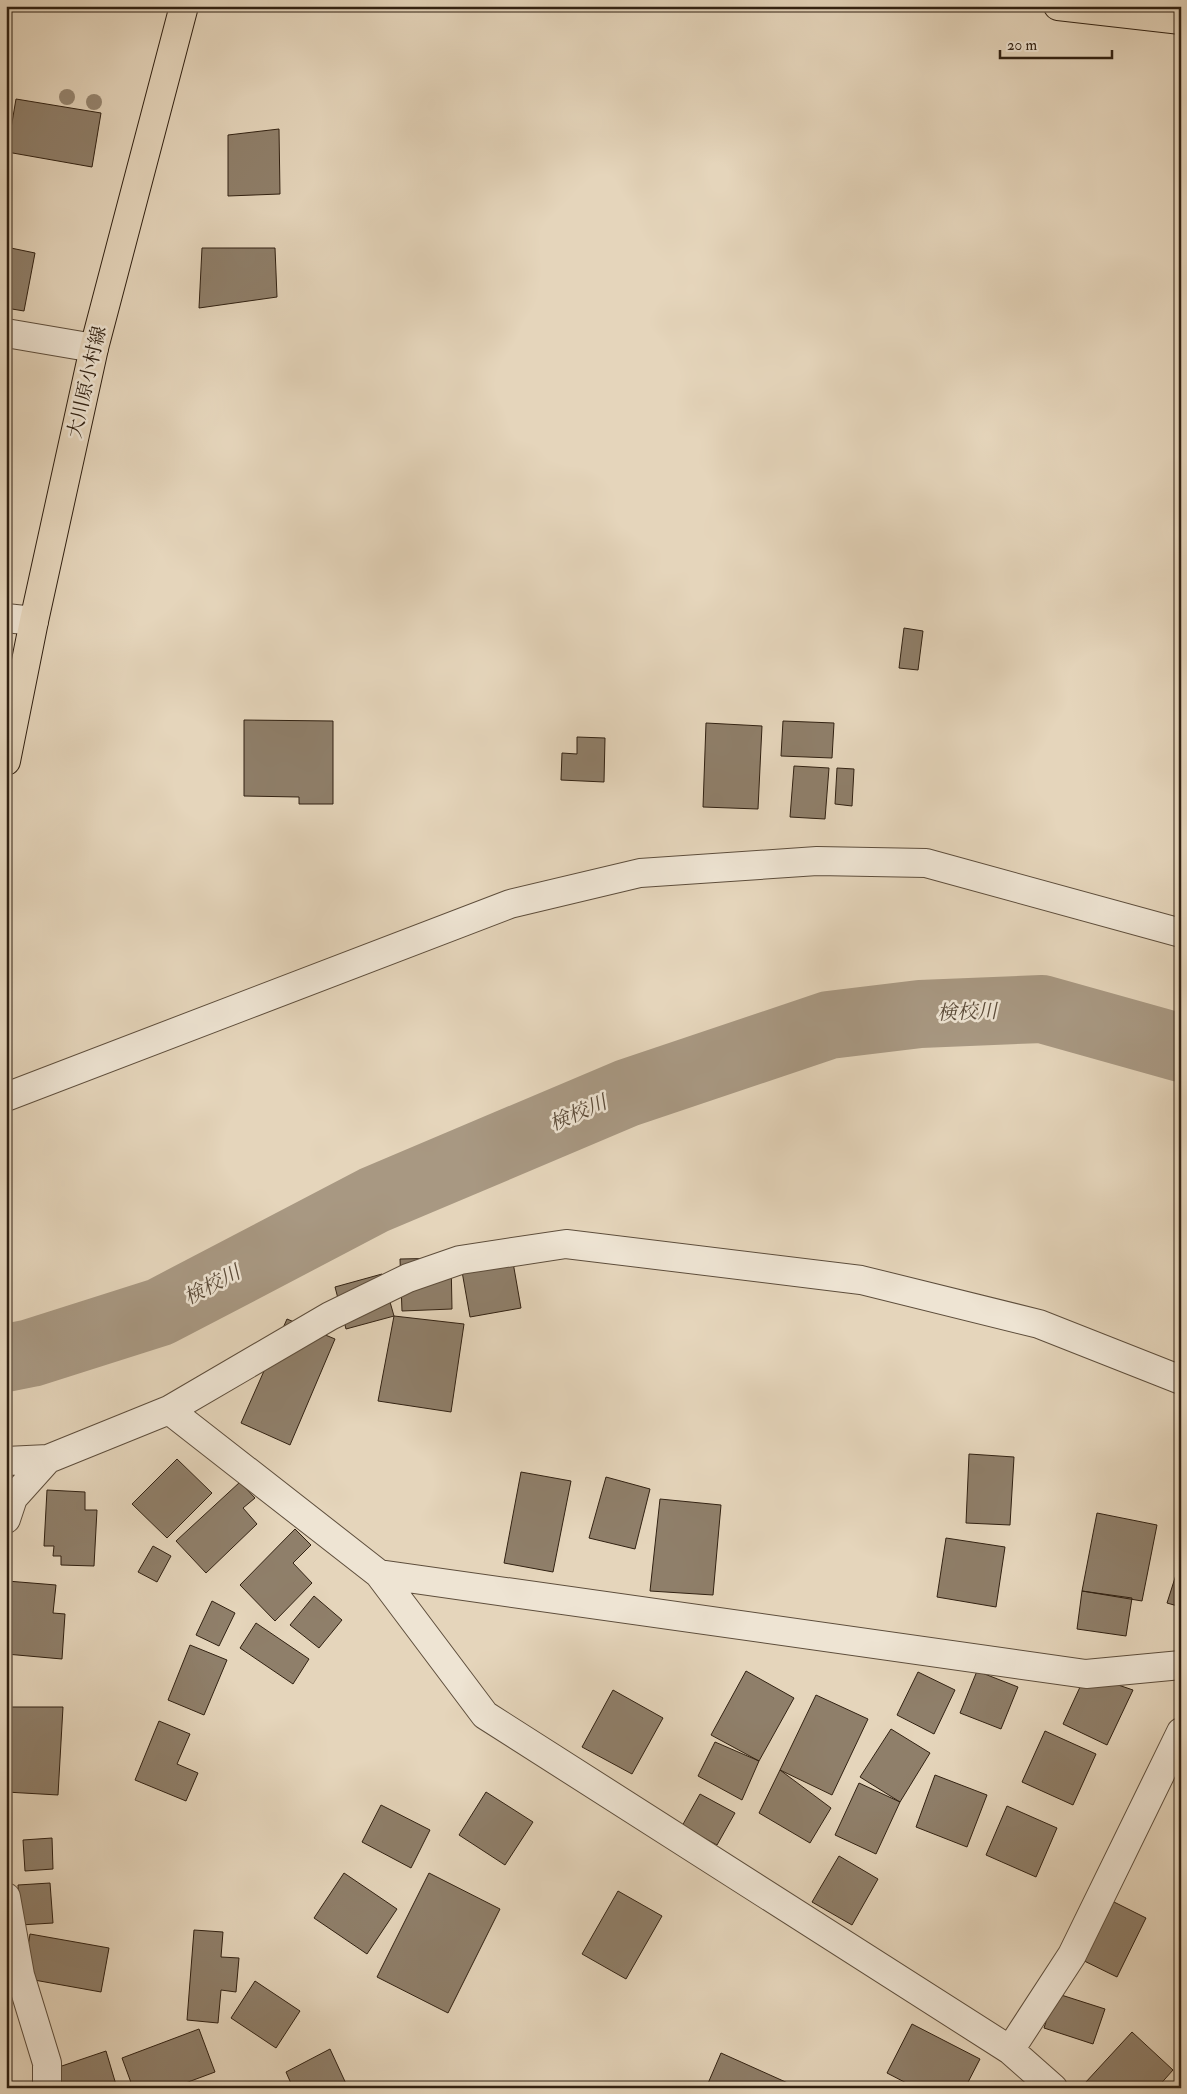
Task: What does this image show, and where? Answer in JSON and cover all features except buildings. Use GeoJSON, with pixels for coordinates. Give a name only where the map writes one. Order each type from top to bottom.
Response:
{"type":"FeatureCollection","features":[{"type":"Feature","properties":{"kind":"main road","name":"大川原小村線"},"geometry":{"type":"LineString","coordinates":[[6,761],[34,621],[94,348],[184,6]]}},
{"type":"Feature","properties":{"kind":"main road"},"geometry":{"type":"LineString","coordinates":[[1058,6],[1181,20]]}},
{"type":"Feature","properties":{"kind":"street"},"geometry":{"type":"LineString","coordinates":[[6,333],[94,348]]}},
{"type":"Feature","properties":{"kind":"street"},"geometry":{"type":"LineString","coordinates":[[6,618],[34,621]]}},
{"type":"Feature","properties":{"kind":"street"},"geometry":{"type":"LineString","coordinates":[[6,1097],[510,904],[640,873],[817,861],[926,863],[1181,933]]}},
{"type":"Feature","properties":{"kind":"street"},"geometry":{"type":"LineString","coordinates":[[6,1461],[48,1459],[169,1410],[330,1316],[408,1278],[460,1260],[566,1244],[861,1280],[1039,1324],[1181,1380]]}},
{"type":"Feature","properties":{"kind":"street"},"geometry":{"type":"LineString","coordinates":[[169,1410],[379,1574],[485,1715],[1010,2050],[1053,2088]]}},
{"type":"Feature","properties":{"kind":"street"},"geometry":{"type":"LineString","coordinates":[[6,1519],[13,1498],[48,1459]]}},
{"type":"Feature","properties":{"kind":"street"},"geometry":{"type":"LineString","coordinates":[[379,1574],[1086,1674],[1181,1664]]}},
{"type":"Feature","properties":{"kind":"street"},"geometry":{"type":"LineString","coordinates":[[1010,2050],[1072,1955],[1181,1732]]}},
{"type":"Feature","properties":{"kind":"street"},"geometry":{"type":"LineString","coordinates":[[6,1897],[13,1976],[47,2063],[47,2088]]}},
{"type":"Feature","properties":{"kind":"waterway","name":"検校川"},"geometry":{"type":"LineString","coordinates":[[6,1358],[31,1353],[160,1312],[374,1200],[627,1093],[829,1025],[920,1014],[1042,1009],[1181,1048]]}}]}
